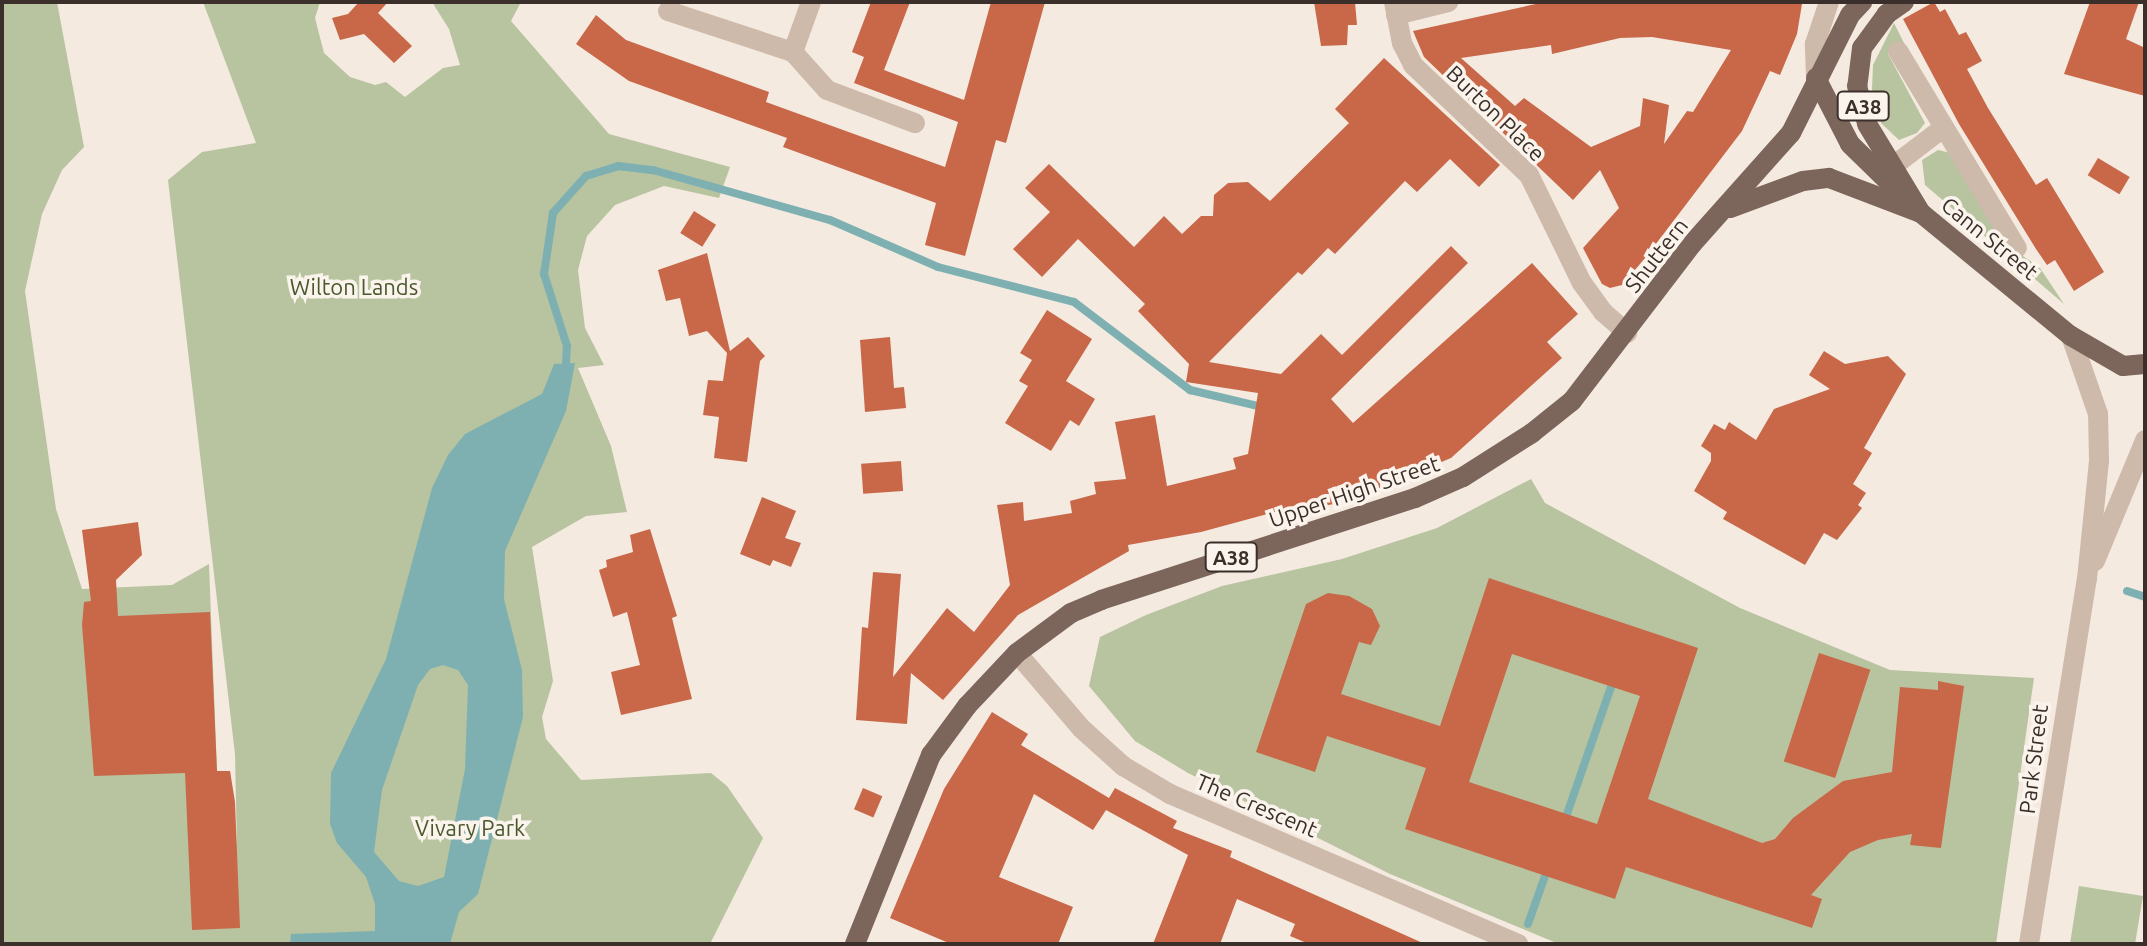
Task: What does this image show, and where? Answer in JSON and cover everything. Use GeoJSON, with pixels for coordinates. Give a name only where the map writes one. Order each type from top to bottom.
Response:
{"type":"FeatureCollection","features":[{"type":"Feature","properties":{"kind":"main road","name":"A38"},"geometry":{"type":"LineString","coordinates":[[1726,209],[1791,133],[1816,78],[1862,2]]}},
{"type":"Feature","properties":{"kind":"main road","name":"Cann Street"},"geometry":{"type":"LineString","coordinates":[[1904,2],[1887,14],[1862,48],[1857,86],[1867,124],[1921,213],[2071,336]]}},
{"type":"Feature","properties":{"kind":"main road","name":"A38"},"geometry":{"type":"LineString","coordinates":[[1816,78],[1850,144],[1921,213]]}},
{"type":"Feature","properties":{"kind":"main road","name":"A38"},"geometry":{"type":"LineString","coordinates":[[1726,209],[1803,181],[1829,178],[1921,213]]}},
{"type":"Feature","properties":{"kind":"main road","name":"Shuttern"},"geometry":{"type":"LineString","coordinates":[[1627,333],[1692,244],[1726,209]]}},
{"type":"Feature","properties":{"kind":"main road","name":"Upper High Street"},"geometry":{"type":"LineString","coordinates":[[855,944],[931,755],[1017,653],[1071,613],[1101,600],[1415,498],[1463,477],[1572,401],[1627,333]]}},
{"type":"Feature","properties":{"kind":"main road","name":"A38"},"geometry":{"type":"LineString","coordinates":[[2071,336],[2123,366],[2145,364]]}},
{"type":"Feature","properties":{"kind":"street"},"geometry":{"type":"LineString","coordinates":[[793,52],[811,2]]}},
{"type":"Feature","properties":{"kind":"street"},"geometry":{"type":"LineString","coordinates":[[1395,8],[1448,2]]}},
{"type":"Feature","properties":{"kind":"street"},"geometry":{"type":"LineString","coordinates":[[1816,78],[1815,44],[1829,2]]}},
{"type":"Feature","properties":{"kind":"street","name":"Burton Place"},"geometry":{"type":"LineString","coordinates":[[1395,8],[1413,65],[1529,175],[1582,283],[1603,312],[1627,333]]}},
{"type":"Feature","properties":{"kind":"street"},"geometry":{"type":"LineString","coordinates":[[668,11],[793,52],[827,90],[915,123]]}},
{"type":"Feature","properties":{"kind":"street","name":"Cann Street"},"geometry":{"type":"LineString","coordinates":[[1898,51],[2017,248]]}},
{"type":"Feature","properties":{"kind":"street"},"geometry":{"type":"LineString","coordinates":[[1892,167],[1943,128]]}},
{"type":"Feature","properties":{"kind":"street","name":"Park Street"},"geometry":{"type":"LineString","coordinates":[[2029,944],[2087,579],[2098,414],[2071,336]]}},
{"type":"Feature","properties":{"kind":"street","name":"Park Street"},"geometry":{"type":"LineString","coordinates":[[2087,579],[2145,440]]}},
{"type":"Feature","properties":{"kind":"street","name":"The Crescent"},"geometry":{"type":"LineString","coordinates":[[1017,653],[1112,756],[1170,794],[1513,943]]}},
{"type":"Feature","properties":{"kind":"green space"},"geometry":{"type":"Polygon","coordinates":[[[2,2],[57,2],[84,147],[62,170],[42,214],[25,291],[56,509],[82,589],[172,585],[209,564],[217,771],[230,771],[237,848],[235,754],[168,180],[202,152],[256,143],[203,2],[320,2],[315,18],[324,53],[350,77],[375,85],[386,82],[405,97],[443,68],[460,65],[449,29],[432,2],[521,2],[511,21],[609,134],[730,167],[719,198],[664,186],[615,205],[587,236],[578,270],[585,328],[604,365],[578,368],[611,446],[627,512],[586,516],[532,547],[553,681],[542,717],[546,739],[581,780],[711,773],[727,786],[763,838],[710,944],[2,944],[2,2]]]}},
{"type":"Feature","properties":{"kind":"green space"},"geometry":{"type":"Polygon","coordinates":[[[1894,23],[1904,43],[1888,54],[1925,123],[1917,133],[1899,140],[1881,123],[1872,89],[1873,65],[1894,23]]]}},
{"type":"Feature","properties":{"kind":"green space"},"geometry":{"type":"Polygon","coordinates":[[[1938,150],[1951,153],[2007,245],[2040,268],[2064,304],[1925,185],[1922,160],[1938,150]]]}},
{"type":"Feature","properties":{"kind":"green space"},"geometry":{"type":"Polygon","coordinates":[[[1531,479],[1545,503],[1740,608],[1890,670],[2034,678],[1996,944],[1559,944],[1390,874],[1188,773],[1135,741],[1089,686],[1100,637],[1146,615],[1222,586],[1342,559],[1437,528],[1531,479]]]}},
{"type":"Feature","properties":{"kind":"green space"},"geometry":{"type":"Polygon","coordinates":[[[2079,886],[2143,896],[2135,944],[2070,944],[2079,886]]]}},
{"type":"Feature","properties":{"kind":"water"},"geometry":{"type":"Polygon","coordinates":[[[575,363],[566,411],[505,551],[504,599],[522,670],[523,717],[478,894],[459,912],[450,944],[290,944],[291,934],[375,931],[375,904],[366,877],[337,843],[330,824],[331,773],[386,659],[432,488],[448,455],[465,434],[542,394],[554,364],[575,363]],[[443,665],[430,669],[418,685],[382,790],[374,852],[399,881],[418,886],[444,877],[465,769],[468,685],[458,670],[443,665]]]}},
{"type":"Feature","properties":{"kind":"building"},"geometry":{"type":"Polygon","coordinates":[[[359,2],[388,2],[378,13],[412,46],[394,63],[364,34],[340,40],[332,18],[348,14],[359,2]]]}},
{"type":"Feature","properties":{"kind":"building"},"geometry":{"type":"Polygon","coordinates":[[[871,2],[910,2],[884,70],[964,100],[991,2],[1045,2],[1006,143],[996,140],[965,256],[925,245],[936,203],[783,147],[787,138],[629,81],[576,44],[596,15],[626,40],[769,92],[766,102],[945,167],[958,122],[854,83],[864,57],[852,52],[871,2]]]}},
{"type":"Feature","properties":{"kind":"building"},"geometry":{"type":"Polygon","coordinates":[[[1314,2],[1355,2],[1357,25],[1348,25],[1347,45],[1321,46],[1314,2]]]}},
{"type":"Feature","properties":{"kind":"building"},"geometry":{"type":"Polygon","coordinates":[[[1545,2],[1802,4],[1797,34],[1780,75],[1770,71],[1742,131],[1646,257],[1622,285],[1610,288],[1602,284],[1583,248],[1619,208],[1600,170],[1573,200],[1424,57],[1413,31],[1545,2]],[[1652,37],[1620,38],[1552,54],[1551,45],[1461,58],[1515,106],[1524,98],[1591,147],[1640,126],[1643,98],[1669,105],[1664,144],[1687,111],[1693,112],[1731,50],[1652,37]]]}},
{"type":"Feature","properties":{"kind":"building"},"geometry":{"type":"Polygon","coordinates":[[[1934,2],[1940,12],[1945,9],[1959,35],[1966,32],[1982,61],[1967,69],[2036,185],[2047,178],[2104,272],[2074,291],[2055,260],[2047,265],[2036,249],[1959,124],[1903,19],[1934,2]]]}},
{"type":"Feature","properties":{"kind":"building"},"geometry":{"type":"Polygon","coordinates":[[[2090,2],[2139,2],[2126,39],[2145,48],[2145,96],[2064,74],[2090,2]]]}},
{"type":"Feature","properties":{"kind":"building"},"geometry":{"type":"Polygon","coordinates":[[[1384,58],[1500,165],[1479,187],[1450,159],[1417,192],[1405,181],[1335,254],[1328,248],[1302,275],[1298,272],[1209,362],[1281,374],[1321,334],[1342,355],[1451,246],[1468,263],[1331,399],[1353,423],[1532,263],[1578,314],[1547,342],[1562,358],[1451,458],[1379,488],[1378,483],[1332,487],[1334,504],[1311,508],[1311,502],[1201,532],[1128,545],[1129,551],[1018,615],[943,700],[911,673],[907,724],[856,720],[862,627],[868,628],[873,572],[901,574],[893,677],[947,608],[974,632],[1010,585],[997,505],[1023,502],[1024,521],[1072,513],[1070,501],[1096,494],[1094,482],[1126,479],[1115,422],[1155,415],[1167,486],[1236,469],[1233,458],[1248,454],[1258,393],[1186,382],[1189,364],[1138,311],[1145,304],[1078,239],[1042,277],[1013,249],[1050,212],[1025,188],[1049,164],[1134,247],[1164,216],[1182,234],[1201,216],[1213,216],[1214,195],[1228,183],[1248,182],[1270,201],[1349,123],[1335,109],[1384,58]]]}},
{"type":"Feature","properties":{"kind":"building"},"geometry":{"type":"Polygon","coordinates":[[[2098,158],[2130,177],[2119,194],[2088,175],[2098,158]]]}},
{"type":"Feature","properties":{"kind":"building"},"geometry":{"type":"Polygon","coordinates":[[[694,211],[716,225],[702,247],[680,233],[694,211]]]}},
{"type":"Feature","properties":{"kind":"building"},"geometry":{"type":"Polygon","coordinates":[[[707,253],[730,351],[748,337],[765,356],[760,361],[747,462],[714,458],[719,417],[703,415],[708,380],[723,381],[727,353],[707,331],[689,336],[680,298],[666,301],[658,270],[707,253]]]}},
{"type":"Feature","properties":{"kind":"building"},"geometry":{"type":"Polygon","coordinates":[[[1047,310],[1092,339],[1066,381],[1095,399],[1079,426],[1070,420],[1051,451],[1005,423],[1028,386],[1019,381],[1032,360],[1020,353],[1047,310]]]}},
{"type":"Feature","properties":{"kind":"building"},"geometry":{"type":"Polygon","coordinates":[[[890,337],[894,388],[904,387],[906,408],[865,412],[860,340],[890,337]]]}},
{"type":"Feature","properties":{"kind":"building"},"geometry":{"type":"Polygon","coordinates":[[[1824,351],[1845,364],[1888,356],[1906,374],[1864,448],[1872,453],[1853,484],[1866,493],[1858,505],[1862,508],[1837,540],[1824,533],[1805,565],[1723,519],[1727,512],[1694,491],[1711,461],[1711,453],[1701,446],[1714,424],[1725,430],[1729,422],[1756,440],[1774,409],[1830,389],[1809,375],[1824,351]]]}},
{"type":"Feature","properties":{"kind":"building"},"geometry":{"type":"Polygon","coordinates":[[[901,461],[903,491],[863,494],[861,464],[901,461]]]}},
{"type":"Feature","properties":{"kind":"building"},"geometry":{"type":"Polygon","coordinates":[[[762,497],[796,511],[785,538],[801,543],[791,567],[773,560],[770,566],[740,554],[762,497]]]}},
{"type":"Feature","properties":{"kind":"building"},"geometry":{"type":"Polygon","coordinates":[[[138,522],[142,555],[116,580],[118,616],[210,612],[217,771],[230,771],[235,802],[240,928],[192,930],[185,773],[94,776],[82,625],[84,602],[91,601],[82,530],[138,522]]]}},
{"type":"Feature","properties":{"kind":"building"},"geometry":{"type":"Polygon","coordinates":[[[650,529],[677,616],[672,618],[692,699],[621,715],[611,672],[640,665],[627,612],[613,617],[599,570],[607,567],[606,560],[633,552],[630,535],[650,529]]]}},
{"type":"Feature","properties":{"kind":"building"},"geometry":{"type":"Polygon","coordinates":[[[1489,578],[1698,648],[1648,799],[1762,843],[1775,839],[1793,818],[1843,781],[1892,772],[1900,687],[1938,690],[1938,681],[1964,686],[1941,848],[1910,845],[1912,834],[1878,840],[1850,852],[1811,895],[1822,899],[1812,928],[1626,867],[1615,899],[1405,829],[1426,768],[1327,736],[1315,772],[1256,752],[1306,604],[1328,593],[1349,596],[1372,609],[1380,626],[1371,645],[1359,642],[1341,694],[1440,726],[1489,578]],[[1512,654],[1469,782],[1597,824],[1640,696],[1512,654]]]}},
{"type":"Feature","properties":{"kind":"building"},"geometry":{"type":"Polygon","coordinates":[[[1819,653],[1870,670],[1835,778],[1784,761],[1819,653]]]}},
{"type":"Feature","properties":{"kind":"building"},"geometry":{"type":"Polygon","coordinates":[[[992,712],[1028,734],[1021,745],[1109,798],[1115,788],[1177,821],[1173,828],[1232,851],[1230,857],[1425,944],[1309,944],[1290,936],[1295,924],[1237,899],[1220,944],[1153,944],[1188,855],[1106,810],[1093,830],[1034,794],[999,877],[1073,907],[1058,944],[951,944],[890,918],[944,789],[992,712]]]}},
{"type":"Feature","properties":{"kind":"building"},"geometry":{"type":"Polygon","coordinates":[[[863,788],[882,796],[873,817],[854,809],[863,788]]]}},
{"type":"Feature","properties":{"kind":"waterway"},"geometry":{"type":"LineString","coordinates":[[566,363],[567,346],[544,274],[553,213],[586,176],[618,166],[653,170],[830,220],[938,267],[1074,302],[1190,390],[1267,408]]}},
{"type":"Feature","properties":{"kind":"waterway"},"geometry":{"type":"LineString","coordinates":[[2127,591],[2145,597]]}},
{"type":"Feature","properties":{"kind":"waterway"},"geometry":{"type":"LineString","coordinates":[[1567,814],[1611,687]]}},
{"type":"Feature","properties":{"kind":"waterway"},"geometry":{"type":"LineString","coordinates":[[1528,924],[1545,876]]}},
{"type":"Feature","properties":{"kind":"park label","name":"Wilton Lands"},"geometry":{"type":"Point","coordinates":[354,287]}},
{"type":"Feature","properties":{"kind":"park label","name":"Vivary Park"},"geometry":{"type":"Point","coordinates":[470,828]}}]}
